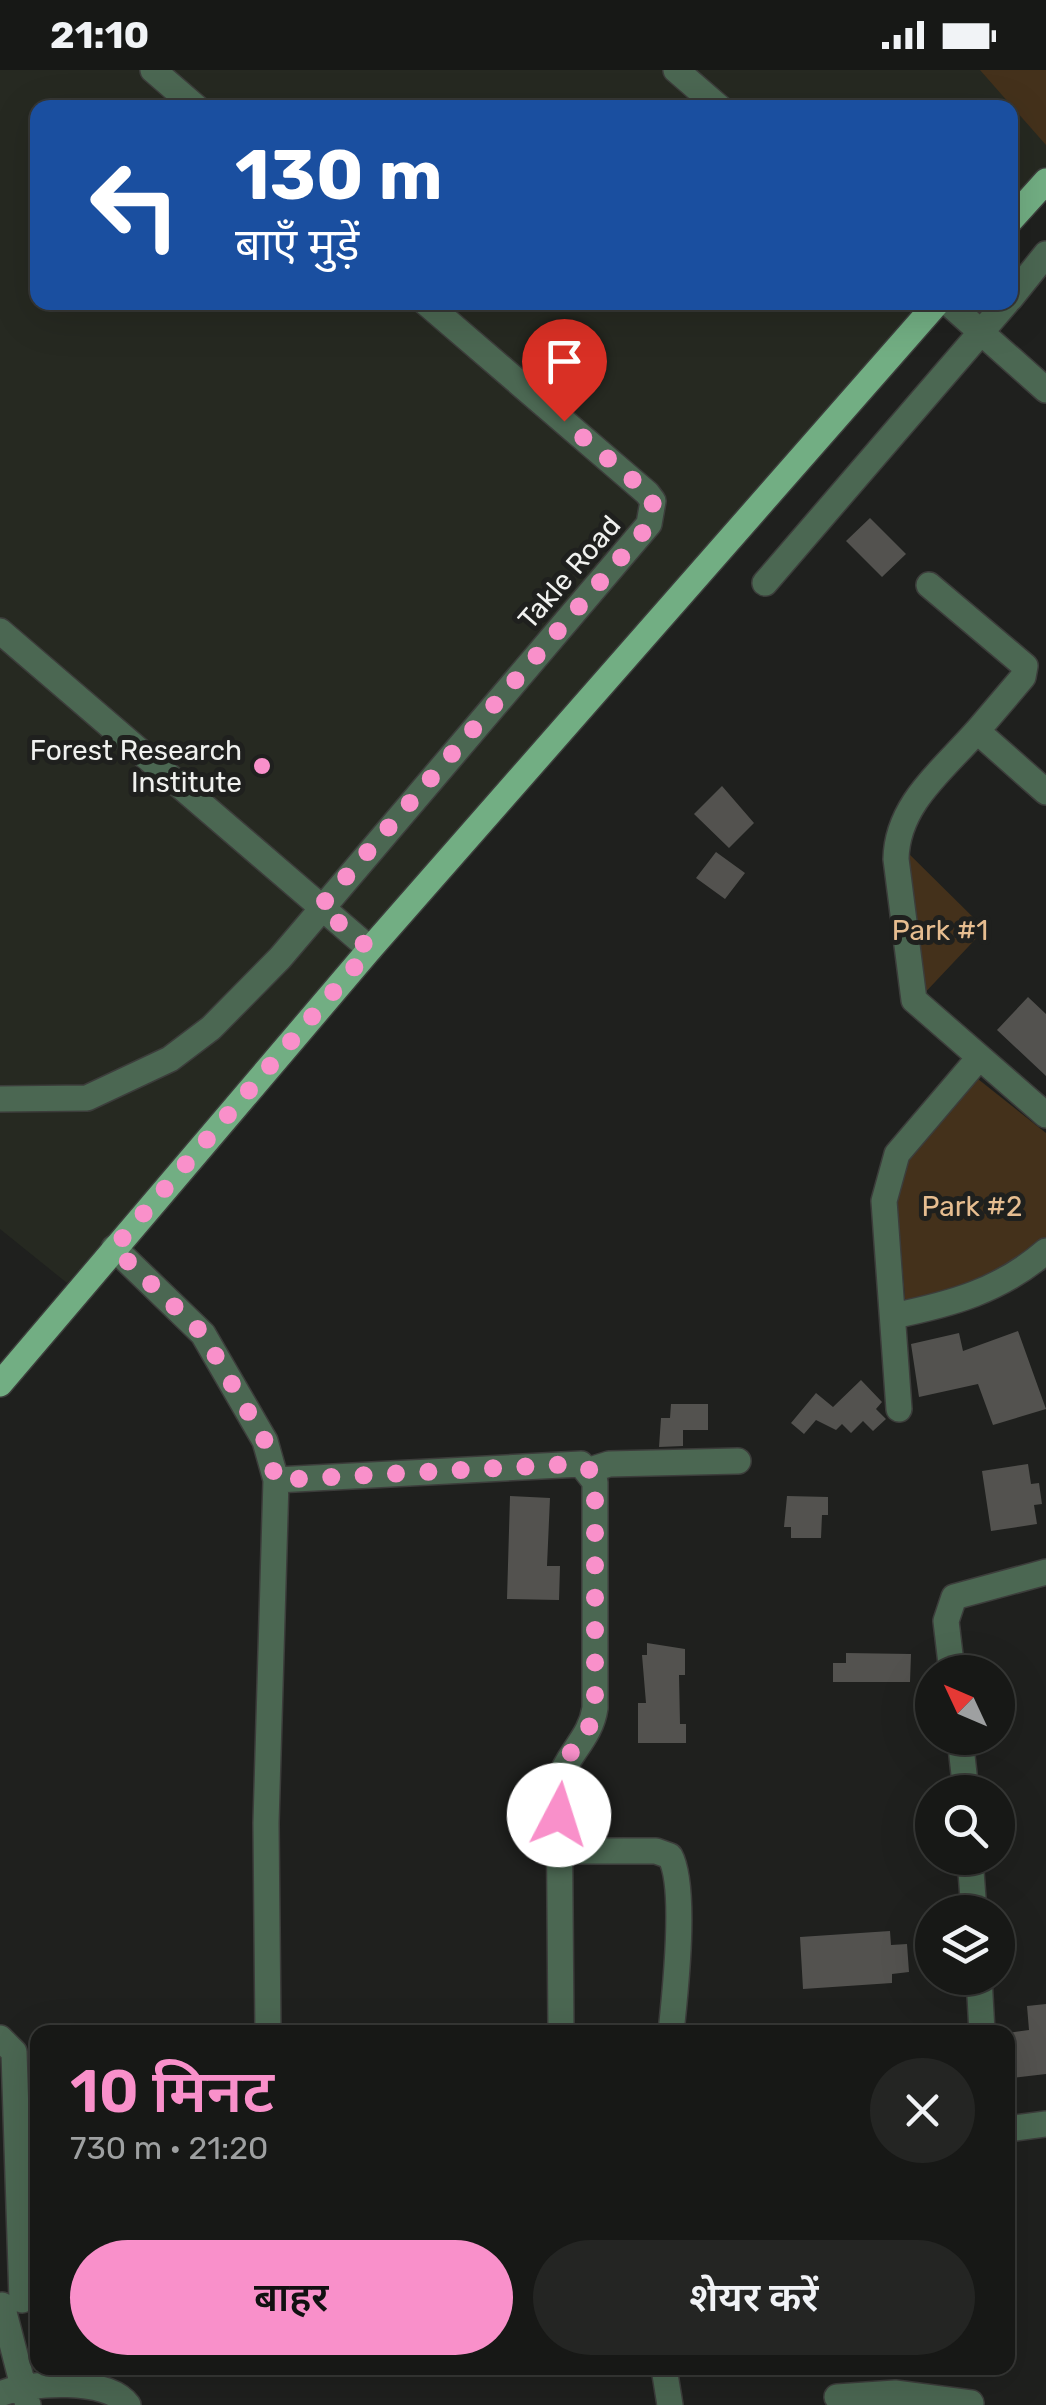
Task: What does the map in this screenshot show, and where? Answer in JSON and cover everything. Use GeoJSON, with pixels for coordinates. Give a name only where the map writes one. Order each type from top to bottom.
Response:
{"type":"FeatureCollection","features":[{"type":"Feature","properties":{"kind":"main road"},"geometry":{"type":"LineString","coordinates":[[1018,213],[1046,181]]}},
{"type":"Feature","properties":{"kind":"main road"},"geometry":{"type":"LineString","coordinates":[[0,1384],[370,949],[931,310]]}},
{"type":"Feature","properties":{"kind":"street"},"geometry":{"type":"LineString","coordinates":[[153,70],[187,100]]}},
{"type":"Feature","properties":{"kind":"street"},"geometry":{"type":"LineString","coordinates":[[676,70],[711,100]]}},
{"type":"Feature","properties":{"kind":"street"},"geometry":{"type":"LineString","coordinates":[[1018,289],[1046,254]]}},
{"type":"Feature","properties":{"kind":"street","name":"Takle Road"},"geometry":{"type":"LineString","coordinates":[[320,907],[654,514],[647,492],[434,310]]}},
{"type":"Feature","properties":{"kind":"street"},"geometry":{"type":"LineString","coordinates":[[955,310],[1046,390]]}},
{"type":"Feature","properties":{"kind":"street"},"geometry":{"type":"LineString","coordinates":[[765,584],[1001,310]]}},
{"type":"Feature","properties":{"kind":"street"},"geometry":{"type":"LineString","coordinates":[[929,585],[1025,666],[1023,677],[900,822],[896,859],[914,1000],[1046,1115]]}},
{"type":"Feature","properties":{"kind":"street"},"geometry":{"type":"LineString","coordinates":[[0,632],[370,949]]}},
{"type":"Feature","properties":{"kind":"street"},"geometry":{"type":"LineString","coordinates":[[977,731],[1046,792]]}},
{"type":"Feature","properties":{"kind":"street"},"geometry":{"type":"LineString","coordinates":[[0,1099],[86,1098],[170,1059],[225,1014],[280,958],[320,907]]}},
{"type":"Feature","properties":{"kind":"street"},"geometry":{"type":"LineString","coordinates":[[900,1409],[884,1201],[897,1154],[978,1059]]}},
{"type":"Feature","properties":{"kind":"street"},"geometry":{"type":"LineString","coordinates":[[114,1248],[203,1334],[265,1441],[276,1480],[266,1824],[268,2025]]}},
{"type":"Feature","properties":{"kind":"street"},"geometry":{"type":"LineString","coordinates":[[893,1316],[980,1294],[1019,1274],[1046,1252]]}},
{"type":"Feature","properties":{"kind":"street"},"geometry":{"type":"LineString","coordinates":[[276,1480],[573,1464],[590,1470],[609,1464],[738,1461]]}},
{"type":"Feature","properties":{"kind":"street"},"geometry":{"type":"LineString","coordinates":[[560,2025],[559,1780],[566,1760],[588,1733],[595,1708],[595,1482],[590,1470]]}},
{"type":"Feature","properties":{"kind":"street"},"geometry":{"type":"LineString","coordinates":[[950,1655],[946,1621],[954,1597],[1046,1572]]}},
{"type":"Feature","properties":{"kind":"street"},"geometry":{"type":"LineString","coordinates":[[559,1851],[656,1851],[670,1856],[676,1885],[677,1962],[672,2025]]}},
{"type":"Feature","properties":{"kind":"street"},"geometry":{"type":"LineString","coordinates":[[979,1995],[981,2025]]}},
{"type":"Feature","properties":{"kind":"street"},"geometry":{"type":"LineString","coordinates":[[0,2038],[14,2052],[18,2090],[17,2395],[108,2389],[128,2405]]}},
{"type":"Feature","properties":{"kind":"street"},"geometry":{"type":"LineString","coordinates":[[1015,2127],[1046,2124]]}},
{"type":"Feature","properties":{"kind":"street"},"geometry":{"type":"LineString","coordinates":[[665,2375],[670,2405]]}},
{"type":"Feature","properties":{"kind":"street"},"geometry":{"type":"LineString","coordinates":[[838,2397],[892,2380],[970,2403]]}},
{"type":"Feature","properties":{"kind":"shaded area","name":"Forest Research Institute"},"geometry":{"type":"Polygon","coordinates":[[[0,70],[1046,70],[1046,173],[1018,205],[1018,100],[30,100],[30,310],[926,310],[67,1283],[0,1229],[0,70]]]}},
{"type":"Feature","properties":{"kind":"green space"},"geometry":{"type":"Polygon","coordinates":[[[980,70],[1046,70],[1046,145],[1018,113],[1018,100],[1006,100],[980,70]]]}},
{"type":"Feature","properties":{"kind":"green space","name":"Park #1"},"geometry":{"type":"Polygon","coordinates":[[[898,843],[985,929],[919,999],[898,843]]]}},
{"type":"Feature","properties":{"kind":"green space","name":"Park #2"},"geometry":{"type":"Polygon","coordinates":[[[978,1079],[1046,1133],[1046,1248],[906,1310],[897,1201],[905,1158],[978,1079]]]}},
{"type":"Feature","properties":{"kind":"building"},"geometry":{"type":"Polygon","coordinates":[[[870,518],[906,554],[882,577],[846,541],[870,518]]]}},
{"type":"Feature","properties":{"kind":"building"},"geometry":{"type":"Polygon","coordinates":[[[722,786],[754,823],[729,848],[694,814],[722,786]]]}},
{"type":"Feature","properties":{"kind":"building"},"geometry":{"type":"Polygon","coordinates":[[[716,852],[745,873],[725,899],[696,878],[716,852]]]}},
{"type":"Feature","properties":{"kind":"building"},"geometry":{"type":"Polygon","coordinates":[[[1028,997],[1046,1014],[1046,1076],[997,1030],[1028,997]]]}},
{"type":"Feature","properties":{"kind":"building"},"geometry":{"type":"Polygon","coordinates":[[[1018,1331],[1046,1409],[993,1425],[978,1384],[919,1397],[911,1344],[959,1333],[963,1351],[1018,1331]]]}},
{"type":"Feature","properties":{"kind":"building"},"geometry":{"type":"Polygon","coordinates":[[[861,1380],[882,1402],[876,1409],[886,1419],[873,1431],[863,1421],[851,1433],[842,1424],[836,1430],[816,1420],[804,1434],[791,1423],[816,1393],[833,1407],[861,1380]]]}},
{"type":"Feature","properties":{"kind":"building"},"geometry":{"type":"Polygon","coordinates":[[[671,1404],[708,1404],[708,1430],[683,1430],[683,1446],[659,1447],[661,1418],[670,1418],[671,1404]]]}},
{"type":"Feature","properties":{"kind":"building"},"geometry":{"type":"Polygon","coordinates":[[[1028,1464],[1031,1484],[1039,1483],[1042,1504],[1034,1505],[1037,1524],[991,1531],[982,1471],[1028,1464]]]}},
{"type":"Feature","properties":{"kind":"building"},"geometry":{"type":"Polygon","coordinates":[[[510,1496],[550,1498],[547,1566],[560,1566],[559,1600],[507,1599],[510,1496]]]}},
{"type":"Feature","properties":{"kind":"building"},"geometry":{"type":"Polygon","coordinates":[[[787,1496],[828,1497],[828,1515],[822,1515],[821,1538],[791,1538],[791,1527],[784,1527],[787,1496]]]}},
{"type":"Feature","properties":{"kind":"building"},"geometry":{"type":"Polygon","coordinates":[[[647,1643],[685,1649],[685,1675],[679,1675],[680,1724],[686,1724],[686,1743],[638,1743],[638,1703],[646,1703],[642,1655],[647,1655],[647,1643]]]}},
{"type":"Feature","properties":{"kind":"building"},"geometry":{"type":"Polygon","coordinates":[[[846,1653],[911,1654],[910,1682],[833,1682],[833,1663],[846,1663],[846,1653]]]}},
{"type":"Feature","properties":{"kind":"building"},"geometry":{"type":"Polygon","coordinates":[[[890,1931],[891,1945],[907,1944],[909,1972],[892,1974],[892,1983],[803,1989],[800,1937],[890,1931]]]}},
{"type":"Feature","properties":{"kind":"building"},"geometry":{"type":"Polygon","coordinates":[[[1046,2004],[1046,2074],[1015,2078],[1015,2032],[1029,2030],[1027,2006],[1046,2004]]]}},
{"type":"Feature","properties":{"kind":"place","name":"Forest Research Institute"},"geometry":{"type":"Point","coordinates":[262,766]}},
{"type":"Feature","properties":{"kind":"route"},"geometry":{"type":"LineString","coordinates":[[559,1815],[559,1780],[566,1760],[588,1733],[595,1708],[595,1482],[590,1470],[573,1464],[276,1480],[265,1441],[203,1334],[114,1248],[370,949],[320,907],[650,524],[653,501],[647,492],[564,421]]}}]}
